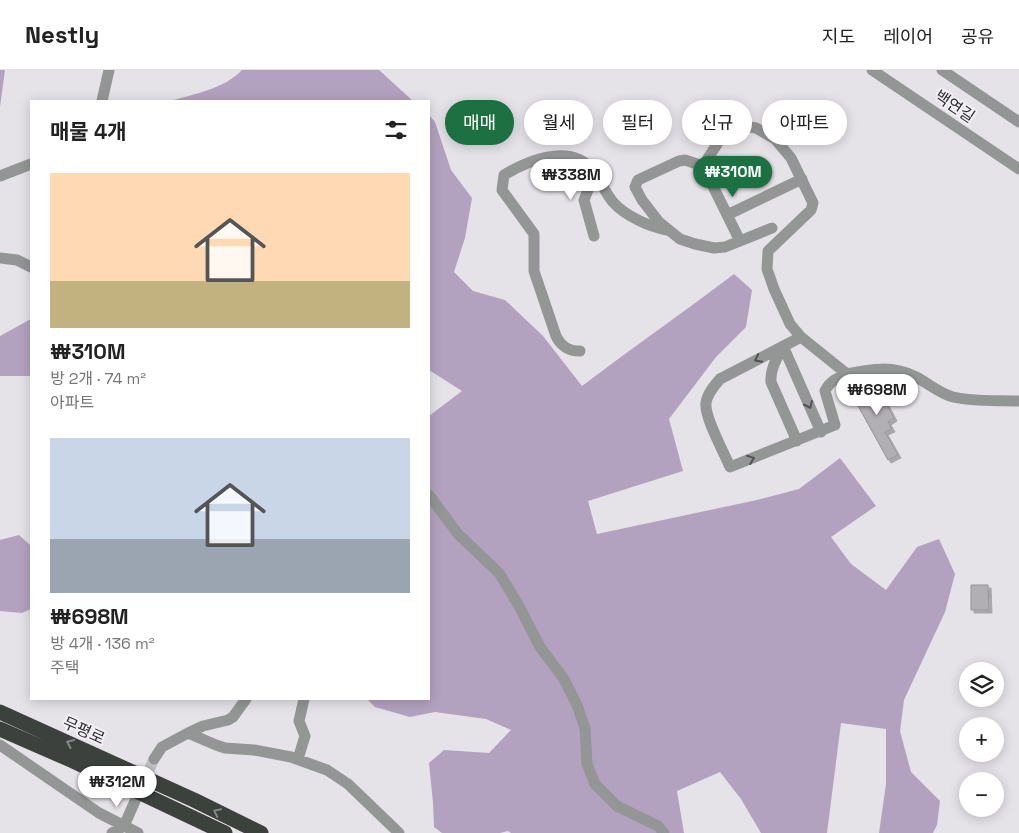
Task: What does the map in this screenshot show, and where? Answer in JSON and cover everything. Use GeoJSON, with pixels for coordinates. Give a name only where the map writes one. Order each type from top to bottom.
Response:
{"type":"FeatureCollection","features":[{"type":"Feature","properties":{"kind":"highway","name":"무평로"},"geometry":{"type":"LineString","coordinates":[[0,712],[186,796],[261,833]]}},
{"type":"Feature","properties":{"kind":"highway","name":"무평로"},"geometry":{"type":"LineString","coordinates":[[0,729],[73,761],[224,833]]}},
{"type":"Feature","properties":{"kind":"street"},"geometry":{"type":"LineString","coordinates":[[102,100],[109,70]]}},
{"type":"Feature","properties":{"kind":"street","name":"백연길"},"geometry":{"type":"LineString","coordinates":[[872,70],[1019,169]]}},
{"type":"Feature","properties":{"kind":"street"},"geometry":{"type":"LineString","coordinates":[[942,70],[1019,122]]}},
{"type":"Feature","properties":{"kind":"street"},"geometry":{"type":"LineString","coordinates":[[703,166],[728,127],[737,125],[756,128],[775,138],[791,158],[813,203],[811,210],[768,251],[767,269],[790,324],[801,337],[847,374],[866,369],[884,368],[901,371],[952,397],[1019,401]]}},
{"type":"Feature","properties":{"kind":"street"},"geometry":{"type":"LineString","coordinates":[[580,351],[568,350],[558,341],[534,271],[534,234],[502,190],[504,175],[533,162],[556,156],[574,157],[590,167],[617,207],[658,228],[669,230]]}},
{"type":"Feature","properties":{"kind":"street"},"geometry":{"type":"LineString","coordinates":[[740,241],[703,166],[685,160],[678,160],[638,180],[635,187],[642,200],[660,222],[680,239],[714,248],[725,247],[740,241],[772,228]]}},
{"type":"Feature","properties":{"kind":"street"},"geometry":{"type":"LineString","coordinates":[[0,176],[30,164]]}},
{"type":"Feature","properties":{"kind":"street"},"geometry":{"type":"LineString","coordinates":[[594,236],[584,200],[590,186],[598,178]]}},
{"type":"Feature","properties":{"kind":"street"},"geometry":{"type":"LineString","coordinates":[[727,215],[802,179]]}},
{"type":"Feature","properties":{"kind":"street"},"geometry":{"type":"LineString","coordinates":[[0,258],[18,260],[30,266]]}},
{"type":"Feature","properties":{"kind":"street"},"geometry":{"type":"LineString","coordinates":[[801,337],[720,379],[712,387],[706,401],[706,412],[730,467],[836,426],[825,391],[834,379],[855,372]]}},
{"type":"Feature","properties":{"kind":"street"},"geometry":{"type":"LineString","coordinates":[[783,346],[821,432]]}},
{"type":"Feature","properties":{"kind":"street"},"geometry":{"type":"LineString","coordinates":[[783,346],[773,366],[770,375],[771,382],[797,442]]}},
{"type":"Feature","properties":{"kind":"street"},"geometry":{"type":"LineString","coordinates":[[430,496],[458,534],[498,573],[519,606],[540,647],[564,679],[577,705],[584,728],[587,764],[595,784],[617,806],[658,826],[664,833]]}},
{"type":"Feature","properties":{"kind":"street"},"geometry":{"type":"LineString","coordinates":[[154,759],[162,747],[188,733],[203,726],[233,717],[245,700]]}},
{"type":"Feature","properties":{"kind":"street"},"geometry":{"type":"LineString","coordinates":[[298,759],[305,736],[299,721],[304,700]]}},
{"type":"Feature","properties":{"kind":"street"},"geometry":{"type":"LineString","coordinates":[[188,733],[225,748],[254,750],[298,759],[337,775],[399,833]]}},
{"type":"Feature","properties":{"kind":"street"},"geometry":{"type":"LineString","coordinates":[[0,745],[99,813],[138,833]]}},
{"type":"Feature","properties":{"kind":"street"},"geometry":{"type":"LineString","coordinates":[[112,833],[124,826],[135,801]]}},
{"type":"Feature","properties":{"kind":"shaded area"},"geometry":{"type":"Polygon","coordinates":[[[0,70],[5,70],[0,107],[0,70]]]}},
{"type":"Feature","properties":{"kind":"shaded area"},"geometry":{"type":"Polygon","coordinates":[[[242,70],[379,70],[412,100],[174,100],[218,86],[242,70]]]}},
{"type":"Feature","properties":{"kind":"shaded area"},"geometry":{"type":"Polygon","coordinates":[[[430,116],[435,122],[451,170],[472,198],[465,238],[454,272],[473,291],[505,300],[543,336],[582,386],[734,274],[752,290],[746,327],[716,357],[669,419],[683,471],[588,501],[597,534],[757,500],[799,489],[840,458],[876,506],[831,537],[851,564],[886,590],[917,547],[939,539],[955,574],[945,612],[904,700],[900,731],[911,772],[940,801],[937,825],[933,833],[879,833],[886,784],[886,729],[841,723],[827,833],[761,833],[741,799],[720,772],[677,791],[684,833],[511,833],[508,831],[500,833],[442,833],[434,827],[429,763],[444,750],[489,753],[511,730],[486,719],[435,712],[410,717],[375,707],[368,700],[430,700],[430,415],[462,391],[430,371],[430,116]]]}},
{"type":"Feature","properties":{"kind":"shaded area"},"geometry":{"type":"Polygon","coordinates":[[[30,320],[30,376],[0,376],[0,336],[30,320]]]}},
{"type":"Feature","properties":{"kind":"shaded area"},"geometry":{"type":"Polygon","coordinates":[[[19,535],[30,545],[30,609],[22,613],[0,611],[0,540],[19,535]]]}},
{"type":"Feature","properties":{"kind":"building"},"geometry":{"type":"Polygon","coordinates":[[[875,382],[894,418],[888,422],[892,429],[885,432],[898,455],[888,460],[852,395],[875,382]]]}},
{"type":"Feature","properties":{"kind":"building"},"geometry":{"type":"Polygon","coordinates":[[[971,585],[988,585],[989,610],[971,610],[971,585]]]}},
{"type":"Feature","properties":{"kind":"tunnel"},"geometry":{"type":"LineString","coordinates":[[142,785],[154,759]]}}]}
